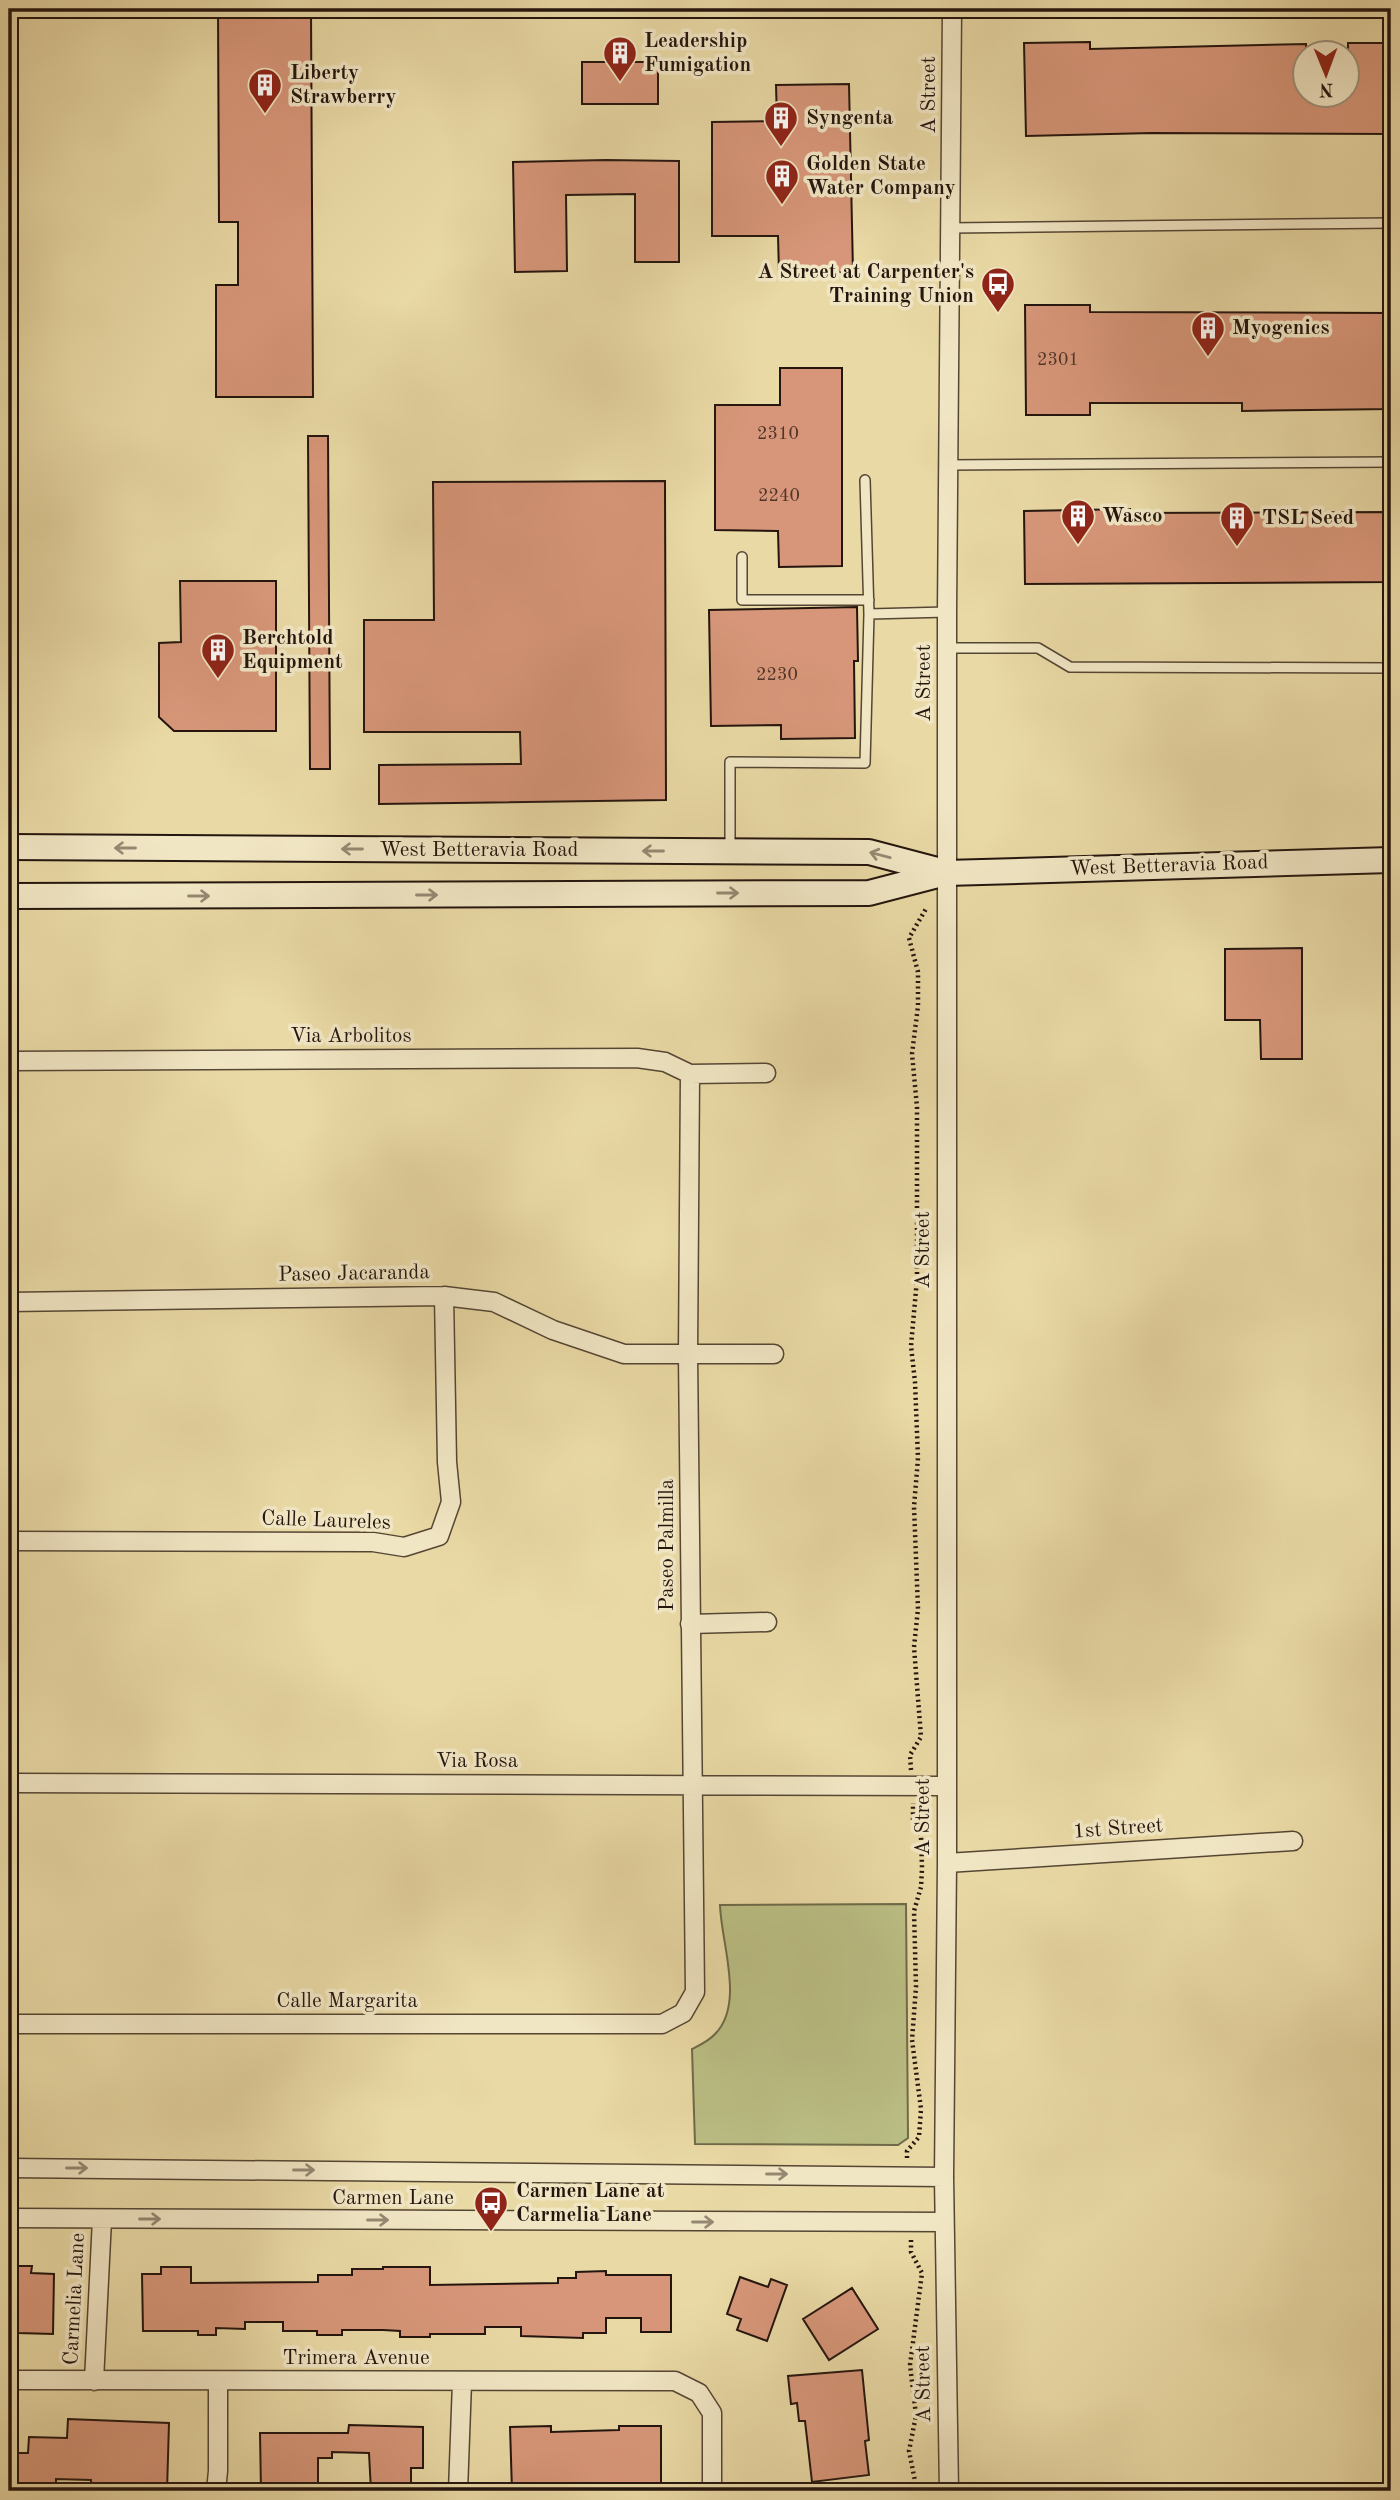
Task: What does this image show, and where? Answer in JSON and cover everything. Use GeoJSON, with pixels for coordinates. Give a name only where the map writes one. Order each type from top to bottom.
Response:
{"type":"FeatureCollection","features":[{"type":"Feature","properties":{"kind":"street","name":"A Street"},"geometry":{"type":"LineString","coordinates":[[949,2491],[944,2176],[947,1863],[946,873],[952,9]]}},
{"type":"Feature","properties":{"kind":"street","name":"West Betteravia Road"},"geometry":{"type":"LineString","coordinates":[[9,847],[869,852],[946,873]]}},
{"type":"Feature","properties":{"kind":"street","name":"West Betteravia Road"},"geometry":{"type":"LineString","coordinates":[[9,897],[869,893],[946,873],[1391,860]]}},
{"type":"Feature","properties":{"kind":"street","name":"Via Arbolitos"},"geometry":{"type":"LineString","coordinates":[[9,1061],[636,1058],[664,1062],[690,1074]]}},
{"type":"Feature","properties":{"kind":"street"},"geometry":{"type":"LineString","coordinates":[[690,1074],[766,1073]]}},
{"type":"Feature","properties":{"kind":"street","name":"Paseo Palmilla"},"geometry":{"type":"LineString","coordinates":[[683,2013],[695,1992],[688,1354],[690,1074]]}},
{"type":"Feature","properties":{"kind":"street","name":"Paseo Jacaranda"},"geometry":{"type":"LineString","coordinates":[[9,1302],[444,1296],[494,1302],[553,1330],[624,1354],[774,1354]]}},
{"type":"Feature","properties":{"kind":"street","name":"Calle Laureles"},"geometry":{"type":"LineString","coordinates":[[9,1541],[373,1542],[404,1547],[439,1536],[451,1502],[447,1462],[444,1296]]}},
{"type":"Feature","properties":{"kind":"street"},"geometry":{"type":"LineString","coordinates":[[690,1624],[767,1622]]}},
{"type":"Feature","properties":{"kind":"street","name":"Via Rosa"},"geometry":{"type":"LineString","coordinates":[[9,1783],[946,1786]]}},
{"type":"Feature","properties":{"kind":"street","name":"1st Street"},"geometry":{"type":"LineString","coordinates":[[947,1863],[1293,1841]]}},
{"type":"Feature","properties":{"kind":"street","name":"Calle Margarita"},"geometry":{"type":"LineString","coordinates":[[9,2024],[662,2024],[683,2013]]}},
{"type":"Feature","properties":{"kind":"street","name":"Carmen Lane"},"geometry":{"type":"LineString","coordinates":[[9,2168],[944,2176]]}},
{"type":"Feature","properties":{"kind":"street","name":"Carmen Lane"},"geometry":{"type":"LineString","coordinates":[[9,2218],[944,2222]]}},
{"type":"Feature","properties":{"kind":"street","name":"Carmelia Lane"},"geometry":{"type":"LineString","coordinates":[[94,2381],[102,2219]]}},
{"type":"Feature","properties":{"kind":"street","name":"Trimera Avenue"},"geometry":{"type":"LineString","coordinates":[[9,2379],[675,2381],[699,2393],[712,2413],[712,2491]]}},
{"type":"Feature","properties":{"kind":"street"},"geometry":{"type":"LineString","coordinates":[[216,2491],[218,2381]]}},
{"type":"Feature","properties":{"kind":"street"},"geometry":{"type":"LineString","coordinates":[[458,2491],[462,2382]]}},
{"type":"Feature","properties":{"kind":"lane"},"geometry":{"type":"LineString","coordinates":[[950,228],[1391,223]]}},
{"type":"Feature","properties":{"kind":"lane"},"geometry":{"type":"LineString","coordinates":[[949,465],[1391,463]]}},
{"type":"Feature","properties":{"kind":"lane"},"geometry":{"type":"LineString","coordinates":[[730,851],[730,762],[865,763],[869,600],[865,480]]}},
{"type":"Feature","properties":{"kind":"lane"},"geometry":{"type":"LineString","coordinates":[[742,557],[742,600],[869,600]]}},
{"type":"Feature","properties":{"kind":"lane"},"geometry":{"type":"LineString","coordinates":[[869,614],[947,612]]}},
{"type":"Feature","properties":{"kind":"lane"},"geometry":{"type":"LineString","coordinates":[[948,648],[1038,648],[1070,667],[1391,668]]}},
{"type":"Feature","properties":{"kind":"path"},"geometry":{"type":"LineString","coordinates":[[908,2175],[907,2151],[919,2137],[921,2109],[912,2040],[916,1987],[914,1911],[922,1868],[920,1836],[913,1821],[911,1755],[921,1737],[914,1647],[918,1609],[914,1507],[918,1458],[911,1346],[917,1279],[916,1107],[912,1054],[918,1006],[918,972],[909,938],[928,905]]}},
{"type":"Feature","properties":{"kind":"path"},"geometry":{"type":"LineString","coordinates":[[911,2223],[911,2252],[922,2273],[910,2365],[916,2415],[909,2451],[917,2491]]}},
{"type":"Feature","properties":{"kind":"green space"},"geometry":{"type":"Polygon","coordinates":[[[906,1904],[908,2138],[898,2145],[695,2144],[692,2049],[715,2034],[729,2007],[729,1973],[720,1905],[906,1904]]]}},
{"type":"Feature","properties":{"kind":"building","name":"Liberty Strawberry"},"geometry":{"type":"Polygon","coordinates":[[[218,9],[311,9],[313,397],[216,397],[216,285],[238,285],[238,222],[219,222],[218,9]]]}},
{"type":"Feature","properties":{"kind":"building"},"geometry":{"type":"Polygon","coordinates":[[[1090,42],[1090,49],[1292,44],[1292,108],[1362,108],[1362,43],[1391,43],[1391,134],[1152,133],[1026,136],[1024,43],[1090,42]]]}},
{"type":"Feature","properties":{"kind":"building","name":"Leadership Fumigation"},"geometry":{"type":"Polygon","coordinates":[[[582,62],[658,62],[658,104],[582,104],[582,62]]]}},
{"type":"Feature","properties":{"kind":"building"},"geometry":{"type":"Polygon","coordinates":[[[849,84],[853,272],[779,273],[778,236],[712,236],[712,122],[777,121],[776,85],[849,84]]]}},
{"type":"Feature","properties":{"kind":"building"},"geometry":{"type":"Polygon","coordinates":[[[679,161],[679,262],[635,262],[635,194],[566,195],[567,271],[515,272],[513,162],[679,161]]]}},
{"type":"Feature","properties":{"kind":"building"},"geometry":{"type":"Polygon","coordinates":[[[1025,305],[1090,305],[1090,312],[1391,313],[1391,409],[1242,411],[1242,403],[1090,403],[1090,415],[1026,415],[1025,305]]]}},
{"type":"Feature","properties":{"kind":"building"},"geometry":{"type":"Polygon","coordinates":[[[780,368],[842,368],[842,566],[779,567],[778,531],[715,530],[715,405],[780,405],[780,368]]]}},
{"type":"Feature","properties":{"kind":"building"},"geometry":{"type":"Polygon","coordinates":[[[308,436],[328,436],[330,769],[310,769],[308,436]]]}},
{"type":"Feature","properties":{"kind":"building"},"geometry":{"type":"Polygon","coordinates":[[[665,481],[666,800],[379,804],[379,765],[521,764],[520,732],[364,732],[364,620],[434,620],[433,482],[665,481]]]}},
{"type":"Feature","properties":{"kind":"building"},"geometry":{"type":"Polygon","coordinates":[[[1130,509],[1130,513],[1391,512],[1391,582],[1025,584],[1024,511],[1130,509]]]}},
{"type":"Feature","properties":{"kind":"building","name":"Berchtold Equipment"},"geometry":{"type":"Polygon","coordinates":[[[180,581],[276,581],[276,731],[174,731],[159,717],[159,643],[181,642],[180,581]]]}},
{"type":"Feature","properties":{"kind":"building"},"geometry":{"type":"Polygon","coordinates":[[[857,607],[858,661],[854,661],[855,738],[781,739],[781,725],[711,726],[709,610],[857,607]]]}},
{"type":"Feature","properties":{"kind":"building"},"geometry":{"type":"Polygon","coordinates":[[[1302,948],[1302,1059],[1261,1059],[1260,1020],[1225,1020],[1225,949],[1302,948]]]}},
{"type":"Feature","properties":{"kind":"building"},"geometry":{"type":"Polygon","coordinates":[[[9,2266],[32,2266],[31,2273],[54,2274],[53,2334],[18,2333],[18,2328],[9,2327],[9,2266]]]}},
{"type":"Feature","properties":{"kind":"building"},"geometry":{"type":"Polygon","coordinates":[[[161,2267],[191,2267],[191,2283],[318,2282],[318,2275],[352,2275],[352,2269],[383,2267],[430,2267],[430,2285],[558,2283],[558,2278],[576,2278],[576,2272],[671,2275],[671,2332],[641,2332],[641,2318],[606,2318],[606,2333],[583,2333],[583,2338],[521,2336],[521,2327],[485,2327],[485,2334],[430,2334],[430,2337],[400,2337],[400,2331],[383,2330],[342,2330],[342,2335],[317,2335],[317,2331],[283,2331],[283,2322],[245,2322],[245,2329],[216,2328],[216,2335],[198,2335],[198,2331],[143,2331],[142,2274],[161,2274],[161,2267]]]}},
{"type":"Feature","properties":{"kind":"building"},"geometry":{"type":"Polygon","coordinates":[[[740,2277],[768,2287],[771,2279],[787,2285],[767,2341],[737,2330],[741,2319],[727,2314],[740,2277]]]}},
{"type":"Feature","properties":{"kind":"building"},"geometry":{"type":"Polygon","coordinates":[[[852,2288],[878,2329],[829,2360],[803,2319],[852,2288]]]}},
{"type":"Feature","properties":{"kind":"building"},"geometry":{"type":"Polygon","coordinates":[[[862,2370],[869,2440],[865,2441],[869,2475],[812,2482],[805,2421],[799,2421],[797,2403],[791,2404],[788,2376],[862,2370]]]}},
{"type":"Feature","properties":{"kind":"building"},"geometry":{"type":"Polygon","coordinates":[[[68,2419],[169,2423],[167,2491],[91,2488],[91,2480],[56,2479],[56,2490],[14,2491],[15,2453],[28,2453],[29,2437],[67,2438],[68,2419]]]}},
{"type":"Feature","properties":{"kind":"building"},"geometry":{"type":"Polygon","coordinates":[[[349,2425],[423,2427],[423,2468],[411,2468],[411,2491],[371,2491],[369,2453],[332,2452],[332,2458],[318,2458],[318,2491],[261,2491],[260,2433],[348,2433],[349,2425]]]}},
{"type":"Feature","properties":{"kind":"building"},"geometry":{"type":"Polygon","coordinates":[[[551,2426],[551,2432],[619,2430],[619,2426],[661,2426],[661,2491],[619,2491],[619,2488],[512,2491],[510,2427],[551,2426]]]}},
{"type":"Feature","properties":{"kind":"place","name":"Leadership Fumigation"},"geometry":{"type":"Point","coordinates":[620,83]}},
{"type":"Feature","properties":{"kind":"place","name":"Liberty Strawberry"},"geometry":{"type":"Point","coordinates":[265,115]}},
{"type":"Feature","properties":{"kind":"place","name":"Syngenta"},"geometry":{"type":"Point","coordinates":[781,148]}},
{"type":"Feature","properties":{"kind":"place","name":"Golden State Water Company"},"geometry":{"type":"Point","coordinates":[782,206]}},
{"type":"Feature","properties":{"kind":"place","name":"A Street at Carpenter's Training Union"},"geometry":{"type":"Point","coordinates":[998,314]}},
{"type":"Feature","properties":{"kind":"place","name":"Myogenics"},"geometry":{"type":"Point","coordinates":[1208,358]}},
{"type":"Feature","properties":{"kind":"place","name":"Wasco"},"geometry":{"type":"Point","coordinates":[1078,546]}},
{"type":"Feature","properties":{"kind":"place","name":"TSL Seed"},"geometry":{"type":"Point","coordinates":[1237,548]}},
{"type":"Feature","properties":{"kind":"place","name":"Berchtold Equipment"},"geometry":{"type":"Point","coordinates":[218,680]}},
{"type":"Feature","properties":{"kind":"place","name":"Carmen Lane at Carmelia Lane"},"geometry":{"type":"Point","coordinates":[491,2233]}}]}
